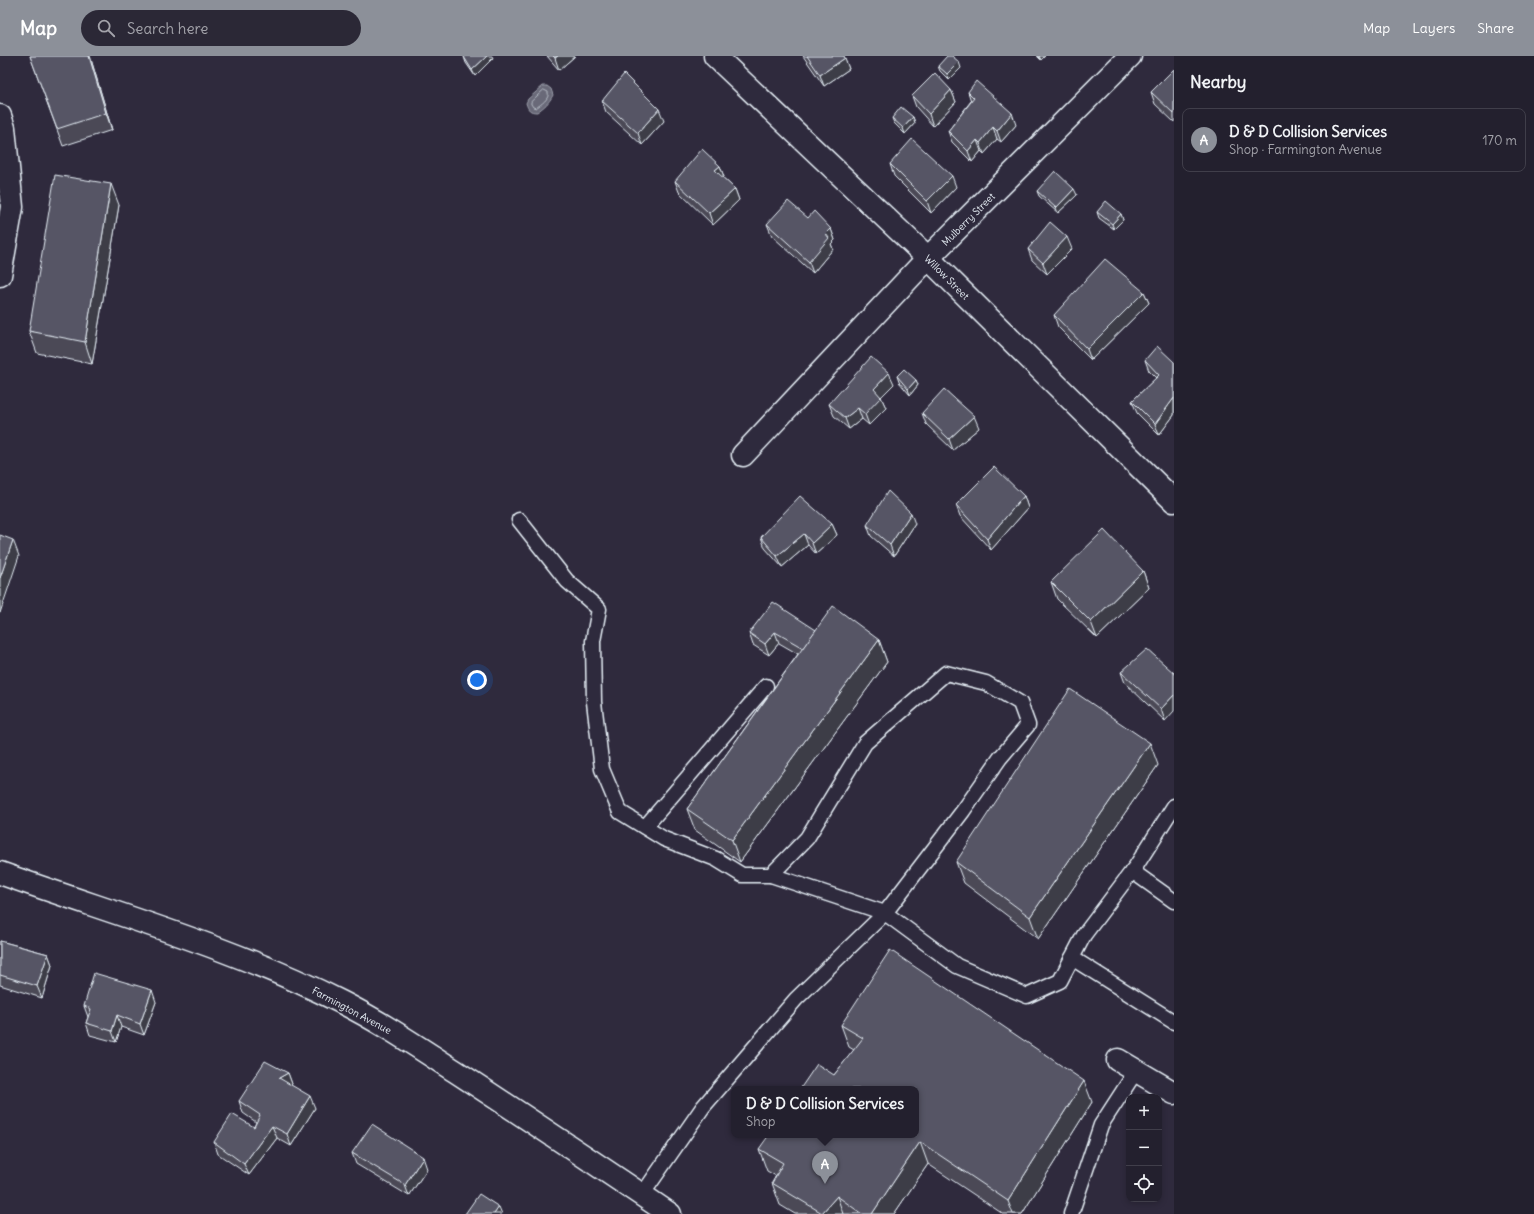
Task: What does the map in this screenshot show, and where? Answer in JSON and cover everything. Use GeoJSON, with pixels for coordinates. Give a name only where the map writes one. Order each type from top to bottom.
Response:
{"type":"FeatureCollection","features":[{"type":"Feature","properties":{"kind":"street","name":"Willow Street"},"geometry":{"type":"LineString","coordinates":[[715,56],[928,258],[1174,502]]}},
{"type":"Feature","properties":{"kind":"street","name":"Mulberry Street"},"geometry":{"type":"LineString","coordinates":[[742,455],[928,258],[1130,56]]}},
{"type":"Feature","properties":{"kind":"street"},"geometry":{"type":"LineString","coordinates":[[0,116],[4,128],[12,207],[0,276]]}},
{"type":"Feature","properties":{"kind":"street","name":"Farmington Avenue"},"geometry":{"type":"LineString","coordinates":[[0,874],[233,954],[290,977],[342,1003],[394,1032],[503,1102],[670,1214]]}},
{"type":"Feature","properties":{"kind":"street"},"geometry":{"type":"LineString","coordinates":[[1127,1065],[1174,1093]]}},
{"type":"Feature","properties":{"kind":"lane"},"geometry":{"type":"LineString","coordinates":[[519,520],[567,581],[599,609],[593,641],[594,702],[602,769],[620,812],[664,838],[716,859],[742,875],[771,875],[885,913],[957,966],[1027,996],[1060,981],[1084,935],[1132,871],[1174,806]]}},
{"type":"Feature","properties":{"kind":"lane"},"geometry":{"type":"LineString","coordinates":[[642,1195],[703,1107],[796,999],[885,913],[963,811],[1000,758],[1028,725],[1020,703],[986,683],[946,673],[864,743],[807,838],[771,875]]}},
{"type":"Feature","properties":{"kind":"lane"},"geometry":{"type":"LineString","coordinates":[[645,827],[766,686]]}},
{"type":"Feature","properties":{"kind":"lane"},"geometry":{"type":"LineString","coordinates":[[1132,871],[1174,901]]}},
{"type":"Feature","properties":{"kind":"lane"},"geometry":{"type":"LineString","coordinates":[[1072,958],[1174,1022]]}},
{"type":"Feature","properties":{"kind":"lane"},"geometry":{"type":"LineString","coordinates":[[1071,1214],[1101,1125],[1127,1065]]}},
{"type":"Feature","properties":{"kind":"water"},"geometry":{"type":"Polygon","coordinates":[[[543,86],[547,86],[551,89],[553,95],[544,107],[537,112],[533,112],[529,109],[526,103],[528,99],[543,86]]]}},
{"type":"Feature","properties":{"kind":"building"},"geometry":{"type":"Polygon","coordinates":[[[30,56],[89,56],[106,113],[57,129],[30,56]]]}},
{"type":"Feature","properties":{"kind":"building"},"geometry":{"type":"Polygon","coordinates":[[[487,56],[472,70],[464,57],[487,56]]]}},
{"type":"Feature","properties":{"kind":"building"},"geometry":{"type":"Polygon","coordinates":[[[807,56],[844,56],[845,58],[820,75],[807,56]]]}},
{"type":"Feature","properties":{"kind":"building"},"geometry":{"type":"Polygon","coordinates":[[[947,56],[952,56],[959,62],[947,74],[938,66],[947,56]]]}},
{"type":"Feature","properties":{"kind":"building"},"geometry":{"type":"Polygon","coordinates":[[[1174,69],[1174,114],[1151,92],[1174,69]]]}},
{"type":"Feature","properties":{"kind":"building"},"geometry":{"type":"Polygon","coordinates":[[[935,73],[951,90],[929,114],[912,96],[935,73]]]}},
{"type":"Feature","properties":{"kind":"building"},"geometry":{"type":"Polygon","coordinates":[[[624,74],[659,109],[638,133],[602,101],[624,74]]]}},
{"type":"Feature","properties":{"kind":"building"},"geometry":{"type":"Polygon","coordinates":[[[976,81],[1012,113],[997,131],[993,127],[980,143],[977,140],[968,151],[948,131],[974,98],[968,92],[976,81]]]}},
{"type":"Feature","properties":{"kind":"building"},"geometry":{"type":"Polygon","coordinates":[[[901,107],[913,117],[903,128],[892,118],[901,107]]]}},
{"type":"Feature","properties":{"kind":"building"},"geometry":{"type":"Polygon","coordinates":[[[912,139],[952,176],[927,201],[890,164],[912,139]]]}},
{"type":"Feature","properties":{"kind":"building"},"geometry":{"type":"Polygon","coordinates":[[[702,149],[720,166],[715,170],[735,189],[709,213],[675,181],[702,149]]]}},
{"type":"Feature","properties":{"kind":"building"},"geometry":{"type":"Polygon","coordinates":[[[1055,171],[1074,189],[1056,208],[1037,191],[1055,171]]]}},
{"type":"Feature","properties":{"kind":"building"},"geometry":{"type":"Polygon","coordinates":[[[55,175],[111,184],[85,342],[29,331],[55,175]]]}},
{"type":"Feature","properties":{"kind":"building"},"geometry":{"type":"Polygon","coordinates":[[[788,201],[808,218],[814,211],[831,229],[826,234],[829,238],[809,262],[767,224],[788,201]]]}},
{"type":"Feature","properties":{"kind":"building"},"geometry":{"type":"Polygon","coordinates":[[[1106,201],[1121,214],[1112,224],[1097,212],[1106,201]]]}},
{"type":"Feature","properties":{"kind":"building"},"geometry":{"type":"Polygon","coordinates":[[[1050,222],[1067,237],[1043,263],[1028,249],[1050,222]]]}},
{"type":"Feature","properties":{"kind":"building"},"geometry":{"type":"Polygon","coordinates":[[[1105,259],[1144,292],[1087,349],[1054,315],[1105,259]]]}},
{"type":"Feature","properties":{"kind":"building"},"geometry":{"type":"Polygon","coordinates":[[[1157,346],[1174,362],[1174,398],[1155,424],[1132,401],[1159,375],[1145,360],[1157,346]]]}},
{"type":"Feature","properties":{"kind":"building"},"geometry":{"type":"Polygon","coordinates":[[[871,357],[889,373],[874,389],[881,397],[865,414],[858,408],[845,418],[829,404],[871,357]]]}},
{"type":"Feature","properties":{"kind":"building"},"geometry":{"type":"Polygon","coordinates":[[[904,369],[916,380],[908,389],[897,376],[904,369]]]}},
{"type":"Feature","properties":{"kind":"building"},"geometry":{"type":"Polygon","coordinates":[[[944,389],[974,416],[949,439],[922,413],[944,389]]]}},
{"type":"Feature","properties":{"kind":"building"},"geometry":{"type":"Polygon","coordinates":[[[994,467],[1024,496],[987,539],[956,505],[994,467]]]}},
{"type":"Feature","properties":{"kind":"building"},"geometry":{"type":"Polygon","coordinates":[[[888,491],[911,513],[890,545],[867,525],[888,491]]]}},
{"type":"Feature","properties":{"kind":"building"},"geometry":{"type":"Polygon","coordinates":[[[800,496],[832,524],[812,543],[804,534],[777,556],[761,537],[800,496]]]}},
{"type":"Feature","properties":{"kind":"building"},"geometry":{"type":"Polygon","coordinates":[[[1104,530],[1143,571],[1091,622],[1051,582],[1104,530]]]}},
{"type":"Feature","properties":{"kind":"building"},"geometry":{"type":"Polygon","coordinates":[[[0,535],[13,540],[0,578],[0,535]]]}},
{"type":"Feature","properties":{"kind":"building"},"geometry":{"type":"Polygon","coordinates":[[[773,602],[816,630],[803,648],[775,632],[765,644],[749,633],[773,602]]]}},
{"type":"Feature","properties":{"kind":"building"},"geometry":{"type":"Polygon","coordinates":[[[833,606],[879,640],[732,840],[687,809],[833,606]]]}},
{"type":"Feature","properties":{"kind":"building"},"geometry":{"type":"Polygon","coordinates":[[[1147,649],[1174,673],[1174,695],[1161,709],[1121,672],[1147,649]]]}},
{"type":"Feature","properties":{"kind":"building"},"geometry":{"type":"Polygon","coordinates":[[[1070,689],[1150,743],[1030,917],[956,862],[1070,689]]]}},
{"type":"Feature","properties":{"kind":"building"},"geometry":{"type":"Polygon","coordinates":[[[0,941],[48,954],[37,986],[0,975],[0,941]]]}},
{"type":"Feature","properties":{"kind":"building"},"geometry":{"type":"Polygon","coordinates":[[[890,950],[1084,1081],[1008,1201],[920,1142],[872,1214],[862,1214],[837,1196],[822,1213],[772,1183],[783,1163],[759,1149],[767,1138],[919,1138],[919,1086],[802,1086],[817,1064],[834,1075],[863,1038],[841,1025],[890,950]]]}},
{"type":"Feature","properties":{"kind":"building"},"geometry":{"type":"Polygon","coordinates":[[[94,973],[152,990],[140,1024],[117,1015],[112,1031],[86,1023],[91,1009],[84,1006],[94,973]]]}},
{"type":"Feature","properties":{"kind":"building"},"geometry":{"type":"Polygon","coordinates":[[[265,1061],[288,1073],[279,1078],[310,1096],[287,1134],[272,1126],[244,1164],[214,1142],[232,1114],[254,1127],[260,1115],[239,1101],[265,1061]]]}},
{"type":"Feature","properties":{"kind":"building"},"geometry":{"type":"Polygon","coordinates":[[[372,1124],[423,1157],[405,1185],[352,1153],[372,1124]]]}},
{"type":"Feature","properties":{"kind":"building"},"geometry":{"type":"Polygon","coordinates":[[[479,1194],[499,1207],[494,1214],[465,1214],[479,1194]]]}},
{"type":"Feature","properties":{"kind":"place","name":"D & D Collision Services"},"geometry":{"type":"Point","coordinates":[825,1184]}}]}
